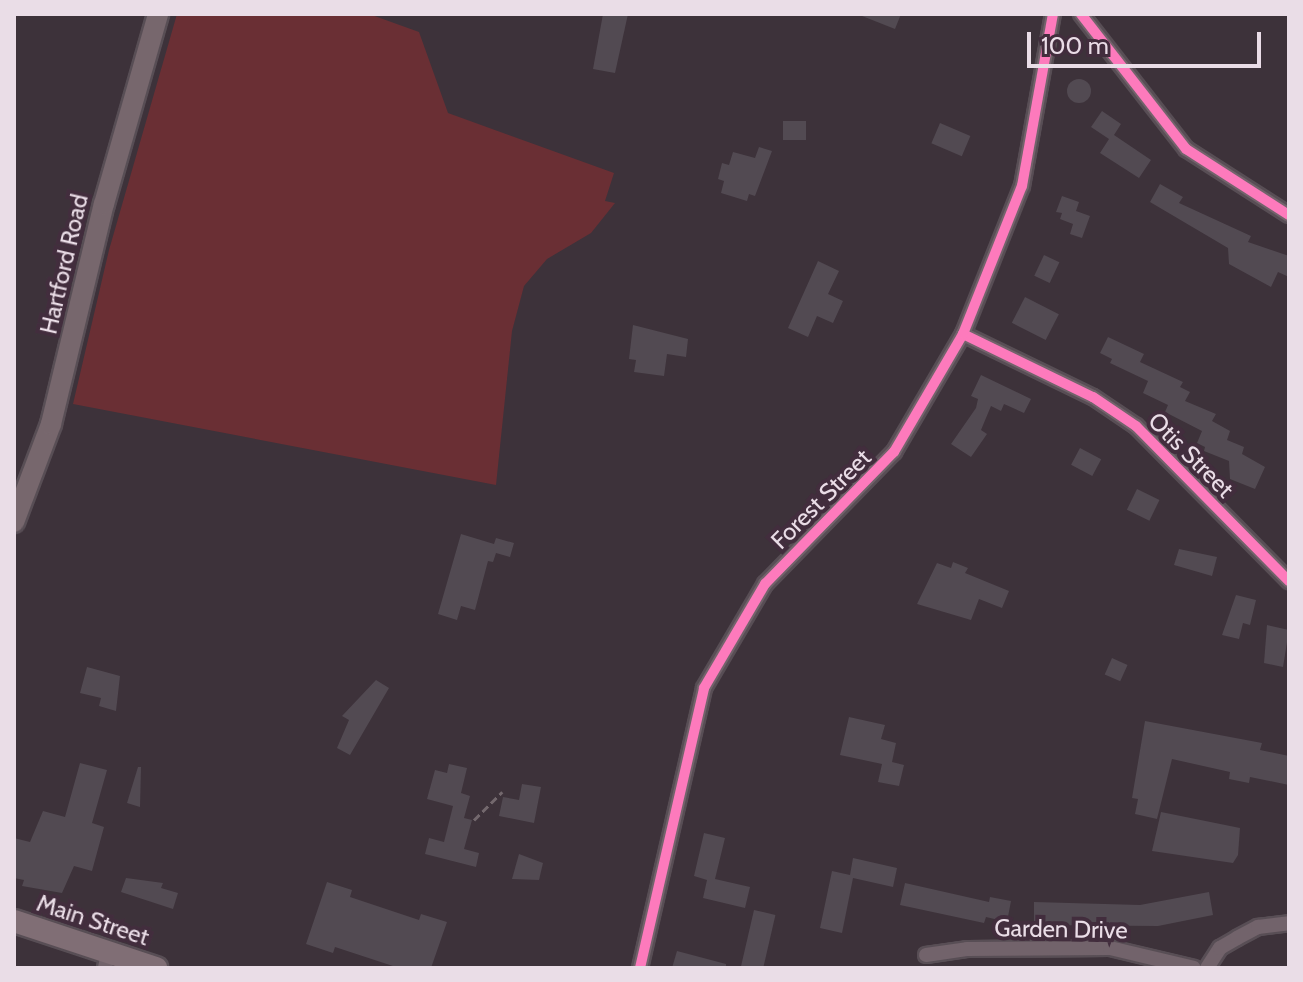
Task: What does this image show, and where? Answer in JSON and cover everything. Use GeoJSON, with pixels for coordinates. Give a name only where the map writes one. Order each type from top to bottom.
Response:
{"type":"FeatureCollection","features":[{"type":"Feature","properties":{"kind":"main road","name":"Hartford Road"},"geometry":{"type":"LineString","coordinates":[[14,522],[51,424],[104,204],[158,14]]}},
{"type":"Feature","properties":{"kind":"main road","name":"Main Street"},"geometry":{"type":"LineString","coordinates":[[14,921],[106,960],[156,968]]}},
{"type":"Feature","properties":{"kind":"street","name":"Forest Street"},"geometry":{"type":"LineString","coordinates":[[640,968],[688,742],[716,661],[765,584],[894,452],[963,334],[1022,186],[1053,14]]}},
{"type":"Feature","properties":{"kind":"street"},"geometry":{"type":"LineString","coordinates":[[1081,14],[1186,149],[1289,215]]}},
{"type":"Feature","properties":{"kind":"street","name":"Otis Street"},"geometry":{"type":"LineString","coordinates":[[963,334],[1093,397],[1136,426],[1289,581]]}},
{"type":"Feature","properties":{"kind":"street"},"geometry":{"type":"LineString","coordinates":[[1207,968],[1220,948],[1237,938],[1258,927],[1289,923]]}},
{"type":"Feature","properties":{"kind":"street","name":"Garden Drive"},"geometry":{"type":"LineString","coordinates":[[926,955],[967,949],[1110,948],[1194,968]]}},
{"type":"Feature","properties":{"kind":"path"},"geometry":{"type":"LineString","coordinates":[[474,820],[502,792]]}},
{"type":"Feature","properties":{"kind":"shaded area"},"geometry":{"type":"Polygon","coordinates":[[[177,14],[369,14],[419,32],[448,113],[614,173],[605,201],[615,203],[591,233],[547,259],[524,286],[512,331],[496,485],[73,404],[109,250],[177,14]]]}},
{"type":"Feature","properties":{"kind":"building"},"geometry":{"type":"Polygon","coordinates":[[[603,14],[628,14],[615,73],[593,69],[603,14]]]}},
{"type":"Feature","properties":{"kind":"building"},"geometry":{"type":"Polygon","coordinates":[[[857,14],[901,14],[895,29],[857,14]]]}},
{"type":"Feature","properties":{"kind":"building"},"geometry":{"type":"Polygon","coordinates":[[[1079,79],[1090,86],[1091,91],[1084,102],[1079,103],[1068,96],[1067,91],[1074,80],[1079,79]]]}},
{"type":"Feature","properties":{"kind":"building"},"geometry":{"type":"Polygon","coordinates":[[[1102,111],[1121,124],[1114,135],[1151,160],[1139,178],[1100,153],[1109,139],[1091,127],[1102,111]]]}},
{"type":"Feature","properties":{"kind":"building"},"geometry":{"type":"Polygon","coordinates":[[[783,121],[806,121],[806,140],[783,140],[783,121]]]}},
{"type":"Feature","properties":{"kind":"building"},"geometry":{"type":"Polygon","coordinates":[[[940,123],[970,136],[962,156],[931,143],[940,123]]]}},
{"type":"Feature","properties":{"kind":"building"},"geometry":{"type":"Polygon","coordinates":[[[759,147],[772,151],[755,196],[749,194],[747,201],[721,193],[724,181],[718,179],[722,163],[729,165],[733,152],[755,158],[759,147]]]}},
{"type":"Feature","properties":{"kind":"building"},"geometry":{"type":"Polygon","coordinates":[[[1160,184],[1183,197],[1179,203],[1251,236],[1248,242],[1289,256],[1289,277],[1278,272],[1271,287],[1229,264],[1228,248],[1150,202],[1160,184]]]}},
{"type":"Feature","properties":{"kind":"building"},"geometry":{"type":"Polygon","coordinates":[[[1062,196],[1079,202],[1076,211],[1090,216],[1082,238],[1070,234],[1073,224],[1060,219],[1062,213],[1056,212],[1062,196]]]}},
{"type":"Feature","properties":{"kind":"building"},"geometry":{"type":"Polygon","coordinates":[[[1044,255],[1059,262],[1050,283],[1034,276],[1044,255]]]}},
{"type":"Feature","properties":{"kind":"building"},"geometry":{"type":"Polygon","coordinates":[[[818,261],[839,271],[828,294],[843,301],[833,323],[817,316],[808,337],[788,328],[818,261]]]}},
{"type":"Feature","properties":{"kind":"building"},"geometry":{"type":"Polygon","coordinates":[[[1025,297],[1059,314],[1046,340],[1012,323],[1025,297]]]}},
{"type":"Feature","properties":{"kind":"building"},"geometry":{"type":"Polygon","coordinates":[[[633,325],[688,339],[686,357],[667,354],[664,376],[634,372],[636,360],[629,359],[633,325]]]}},
{"type":"Feature","properties":{"kind":"building"},"geometry":{"type":"Polygon","coordinates":[[[1108,337],[1144,354],[1140,362],[1183,382],[1180,387],[1190,392],[1185,401],[1216,414],[1212,421],[1230,431],[1227,440],[1244,447],[1242,454],[1265,467],[1255,489],[1230,479],[1229,461],[1204,451],[1205,447],[1197,443],[1202,431],[1165,412],[1168,405],[1143,393],[1148,381],[1110,363],[1112,359],[1100,353],[1108,337]]]}},
{"type":"Feature","properties":{"kind":"building"},"geometry":{"type":"Polygon","coordinates":[[[981,375],[1031,399],[1024,413],[1004,404],[1001,411],[991,406],[981,430],[987,434],[971,457],[951,444],[976,408],[978,399],[971,396],[981,375]]]}},
{"type":"Feature","properties":{"kind":"building"},"geometry":{"type":"Polygon","coordinates":[[[1080,448],[1101,459],[1092,476],[1071,465],[1080,448]]]}},
{"type":"Feature","properties":{"kind":"building"},"geometry":{"type":"Polygon","coordinates":[[[1137,489],[1159,500],[1149,521],[1127,510],[1137,489]]]}},
{"type":"Feature","properties":{"kind":"building"},"geometry":{"type":"Polygon","coordinates":[[[461,534],[494,544],[496,538],[514,543],[510,557],[496,553],[493,562],[488,561],[475,610],[461,606],[457,620],[438,614],[461,534]]]}},
{"type":"Feature","properties":{"kind":"building"},"geometry":{"type":"Polygon","coordinates":[[[1179,549],[1217,557],[1212,576],[1174,565],[1179,549]]]}},
{"type":"Feature","properties":{"kind":"building"},"geometry":{"type":"Polygon","coordinates":[[[953,562],[968,568],[965,573],[1009,591],[1002,608],[979,599],[971,620],[917,604],[937,563],[951,568],[953,562]]]}},
{"type":"Feature","properties":{"kind":"building"},"geometry":{"type":"Polygon","coordinates":[[[1236,595],[1256,600],[1250,625],[1243,623],[1239,639],[1222,635],[1236,595]]]}},
{"type":"Feature","properties":{"kind":"building"},"geometry":{"type":"Polygon","coordinates":[[[1267,625],[1289,630],[1283,667],[1264,663],[1267,625]]]}},
{"type":"Feature","properties":{"kind":"building"},"geometry":{"type":"Polygon","coordinates":[[[1112,658],[1128,665],[1120,681],[1105,674],[1112,658]]]}},
{"type":"Feature","properties":{"kind":"building"},"geometry":{"type":"Polygon","coordinates":[[[87,667],[120,676],[116,711],[99,706],[101,698],[80,693],[87,667]]]}},
{"type":"Feature","properties":{"kind":"building"},"geometry":{"type":"Polygon","coordinates":[[[376,680],[389,688],[350,755],[337,748],[349,720],[342,716],[376,680]]]}},
{"type":"Feature","properties":{"kind":"building"},"geometry":{"type":"Polygon","coordinates":[[[849,717],[885,725],[881,739],[896,743],[892,762],[904,765],[899,786],[878,782],[882,764],[840,755],[849,717]]]}},
{"type":"Feature","properties":{"kind":"building"},"geometry":{"type":"Polygon","coordinates":[[[1145,721],[1262,743],[1260,750],[1289,756],[1289,785],[1250,777],[1249,783],[1229,779],[1230,772],[1172,759],[1157,819],[1135,814],[1138,799],[1132,798],[1145,721]]]}},
{"type":"Feature","properties":{"kind":"building"},"geometry":{"type":"Polygon","coordinates":[[[80,763],[107,770],[92,823],[104,827],[92,871],[74,866],[62,893],[22,886],[24,880],[14,878],[14,838],[30,842],[43,811],[65,817],[80,763]]]}},
{"type":"Feature","properties":{"kind":"building"},"geometry":{"type":"Polygon","coordinates":[[[449,764],[467,768],[461,793],[470,796],[464,818],[472,820],[464,849],[479,853],[476,867],[425,854],[429,838],[444,842],[453,806],[427,799],[435,770],[447,773],[449,764]]]}},
{"type":"Feature","properties":{"kind":"building"},"geometry":{"type":"Polygon","coordinates":[[[138,767],[141,767],[140,807],[127,803],[138,767]]]}},
{"type":"Feature","properties":{"kind":"building"},"geometry":{"type":"Polygon","coordinates":[[[522,784],[541,787],[534,823],[499,816],[503,797],[519,800],[522,784]]]}},
{"type":"Feature","properties":{"kind":"building"},"geometry":{"type":"Polygon","coordinates":[[[1161,812],[1240,828],[1238,855],[1233,863],[1152,851],[1161,812]]]}},
{"type":"Feature","properties":{"kind":"building"},"geometry":{"type":"Polygon","coordinates":[[[704,833],[725,838],[715,879],[750,887],[745,908],[703,898],[707,880],[694,876],[704,833]]]}},
{"type":"Feature","properties":{"kind":"building"},"geometry":{"type":"Polygon","coordinates":[[[519,854],[543,863],[539,880],[512,879],[519,854]]]}},
{"type":"Feature","properties":{"kind":"building"},"geometry":{"type":"Polygon","coordinates":[[[853,858],[897,868],[893,887],[853,878],[842,933],[820,928],[832,871],[850,875],[853,858]]]}},
{"type":"Feature","properties":{"kind":"building"},"geometry":{"type":"Polygon","coordinates":[[[126,878],[163,883],[161,888],[178,893],[173,909],[121,892],[126,878]]]}},
{"type":"Feature","properties":{"kind":"building"},"geometry":{"type":"Polygon","coordinates":[[[327,882],[352,890],[350,897],[419,920],[421,914],[447,922],[431,968],[399,968],[335,947],[333,953],[306,944],[327,882]]]}},
{"type":"Feature","properties":{"kind":"building"},"geometry":{"type":"Polygon","coordinates":[[[905,883],[989,902],[990,897],[1011,901],[1007,922],[986,917],[984,923],[900,905],[905,883]]]}},
{"type":"Feature","properties":{"kind":"building"},"geometry":{"type":"Polygon","coordinates":[[[1209,892],[1213,915],[1158,926],[1034,925],[1034,902],[1140,905],[1209,892]]]}},
{"type":"Feature","properties":{"kind":"building"},"geometry":{"type":"Polygon","coordinates":[[[754,910],[775,915],[763,968],[741,968],[754,910]]]}},
{"type":"Feature","properties":{"kind":"building"},"geometry":{"type":"Polygon","coordinates":[[[677,951],[726,964],[726,968],[672,968],[677,951]]]}},
{"type":"Feature","properties":{"kind":"cycle path"},"geometry":{"type":"LineString","coordinates":[[640,968],[704,688],[765,584],[894,452],[963,334],[1022,186],[1053,14]]}},
{"type":"Feature","properties":{"kind":"cycle path"},"geometry":{"type":"LineString","coordinates":[[1081,14],[1186,149],[1289,215]]}},
{"type":"Feature","properties":{"kind":"cycle path"},"geometry":{"type":"LineString","coordinates":[[963,334],[1093,397],[1136,426],[1289,581]]}}]}
